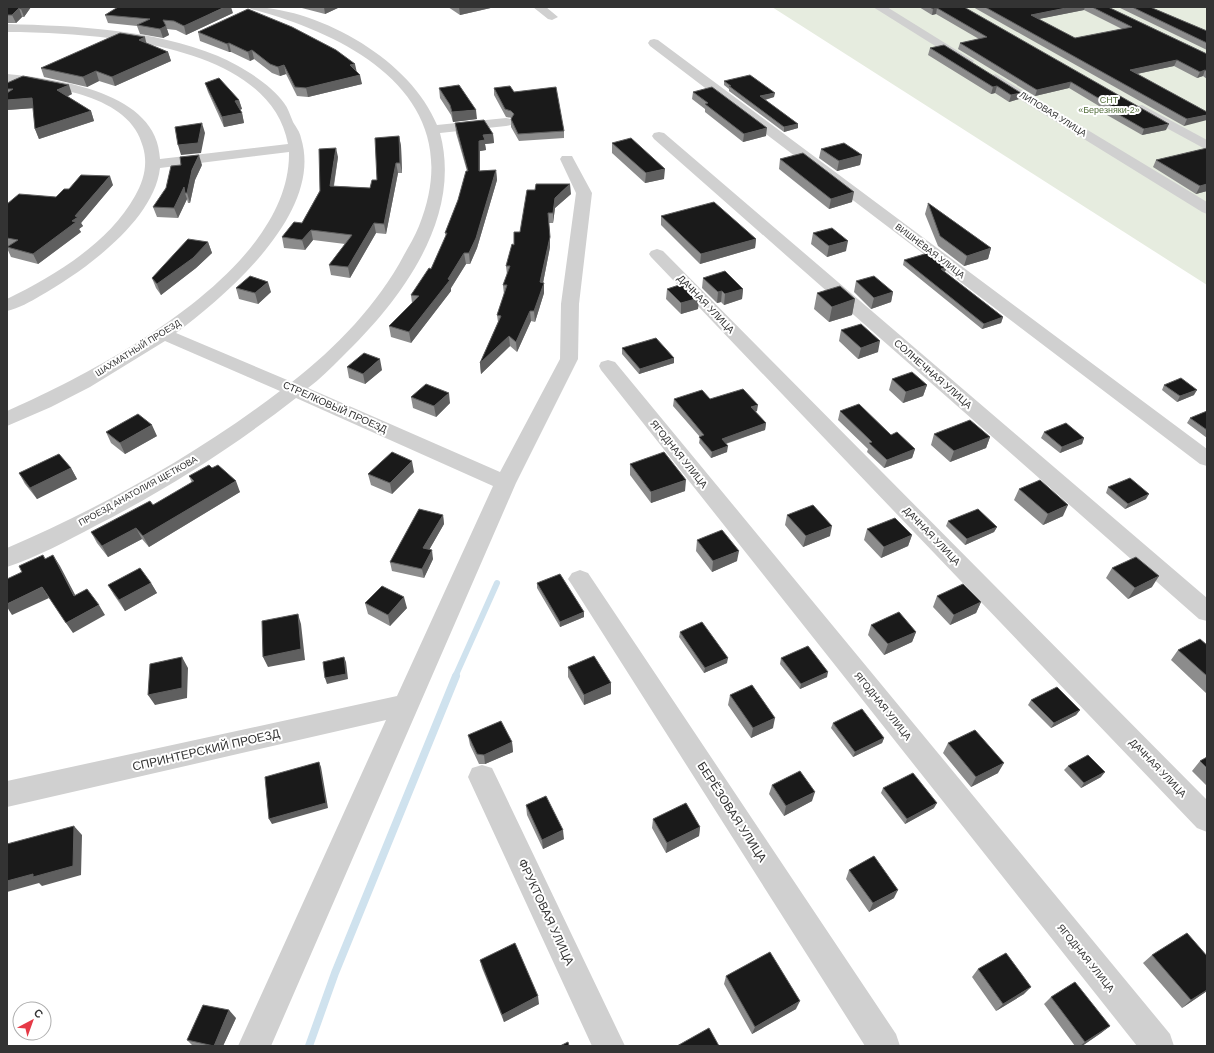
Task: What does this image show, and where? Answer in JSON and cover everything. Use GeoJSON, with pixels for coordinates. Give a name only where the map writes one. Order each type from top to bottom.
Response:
{"type":"FeatureCollection","features":[{"type":"Feature","properties":{"kind":"street"},"geometry":{"type":"LineString","coordinates":[[539,7],[552,17]]}},
{"type":"Feature","properties":{"kind":"street","name":"ЛИПОВАЯ УЛИЦА"},"geometry":{"type":"LineString","coordinates":[[879,7],[1207,209]]}},
{"type":"Feature","properties":{"kind":"street","name":"ПРОЕЗД АНАТОЛИЯ ЩЕТКОВА"},"geometry":{"type":"LineString","coordinates":[[7,558],[103,512],[177,472],[242,430],[295,390],[340,350],[376,312],[402,276],[422,242],[433,211],[439,182],[438,155],[433,130],[423,108],[409,88],[391,70],[370,54],[346,40],[319,27],[255,9]]}},
{"type":"Feature","properties":{"kind":"street","name":"ШАХМАТНЫЙ ПРОЕЗД"},"geometry":{"type":"LineString","coordinates":[[7,28],[94,31],[144,39],[176,46],[222,63],[259,85],[273,98],[284,113],[292,129],[296,147],[297,166],[293,187],[285,209],[271,232],[253,256],[228,282],[199,308],[163,334],[121,361],[73,388],[7,419]]}},
{"type":"Feature","properties":{"kind":"street"},"geometry":{"type":"LineString","coordinates":[[176,46],[190,40]]}},
{"type":"Feature","properties":{"kind":"street","name":"ВИШНЁВАЯ УЛИЦА"},"geometry":{"type":"LineString","coordinates":[[654,43],[1207,459]]}},
{"type":"Feature","properties":{"kind":"street"},"geometry":{"type":"LineString","coordinates":[[7,78],[82,90],[113,103],[136,120],[144,130],[151,146],[153,164],[145,192],[137,206],[110,237],[70,269],[7,306]]}},
{"type":"Feature","properties":{"kind":"street"},"geometry":{"type":"LineString","coordinates":[[1132,104],[1207,146]]}},
{"type":"Feature","properties":{"kind":"street"},"geometry":{"type":"LineString","coordinates":[[433,130],[506,122]]}},
{"type":"Feature","properties":{"kind":"street","name":"СОЛНЕЧНАЯ УЛИЦА"},"geometry":{"type":"LineString","coordinates":[[659,136],[1207,612]]}},
{"type":"Feature","properties":{"kind":"street"},"geometry":{"type":"LineString","coordinates":[[153,164],[296,147]]}},
{"type":"Feature","properties":{"kind":"street"},"geometry":{"type":"LineString","coordinates":[[254,1046],[505,482],[569,359],[570,304],[584,193],[567,160]]}},
{"type":"Feature","properties":{"kind":"street","name":"ДАЧНАЯ УЛИЦА"},"geometry":{"type":"LineString","coordinates":[[657,254],[1207,819]]}},
{"type":"Feature","properties":{"kind":"street","name":"СТРЕЛКОВЫЙ ПРОЕЗД"},"geometry":{"type":"LineString","coordinates":[[163,334],[505,482]]}},
{"type":"Feature","properties":{"kind":"street","name":"ЯГОДНАЯ УЛИЦА"},"geometry":{"type":"LineString","coordinates":[[608,366],[1158,1046]]}},
{"type":"Feature","properties":{"kind":"street","name":"БЕРЁЗОВАЯ УЛИЦА"},"geometry":{"type":"LineString","coordinates":[[580,579],[884,1046]]}},
{"type":"Feature","properties":{"kind":"street","name":"СПРИНТЕРСКИЙ ПРОЕЗД"},"geometry":{"type":"LineString","coordinates":[[7,794],[406,705]]}},
{"type":"Feature","properties":{"kind":"street","name":"ФРУКТОВАЯ УЛИЦА"},"geometry":{"type":"LineString","coordinates":[[482,777],[610,1046]]}},
{"type":"Feature","properties":{"kind":"green space","name":"СНТ «Березняки-2»"},"geometry":{"type":"Polygon","coordinates":[[[772,7],[1207,7],[1207,285],[772,7]]]}},
{"type":"Feature","properties":{"kind":"building"},"geometry":{"type":"Polygon","coordinates":[[[7,7],[22,7],[12,15],[7,15],[7,7]]]}},
{"type":"Feature","properties":{"kind":"building"},"geometry":{"type":"Polygon","coordinates":[[[118,7],[225,7],[184,26],[174,21],[163,20],[166,26],[160,29],[137,25],[150,19],[105,15],[118,7]]]}},
{"type":"Feature","properties":{"kind":"building"},"geometry":{"type":"Polygon","coordinates":[[[930,7],[964,7],[1169,124],[1144,129],[1109,109],[1115,108],[1071,82],[1037,90],[960,43],[987,37],[937,8],[933,9],[930,7]]]}},
{"type":"Feature","properties":{"kind":"building"},"geometry":{"type":"Polygon","coordinates":[[[985,7],[1071,7],[1031,15],[1075,38],[1132,27],[1092,7],[1108,7],[1207,54],[1207,71],[1205,70],[1200,72],[1177,60],[1130,70],[1207,112],[1207,115],[1187,119],[985,7]]]}},
{"type":"Feature","properties":{"kind":"building"},"geometry":{"type":"Polygon","coordinates":[[[1132,7],[1150,7],[1207,31],[1207,43],[1132,7]]]}},
{"type":"Feature","properties":{"kind":"building"},"geometry":{"type":"Polygon","coordinates":[[[248,9],[292,27],[336,50],[355,64],[350,65],[360,75],[306,88],[295,87],[284,65],[278,67],[270,64],[252,50],[248,52],[229,43],[227,44],[198,32],[248,9]]]}},
{"type":"Feature","properties":{"kind":"building"},"geometry":{"type":"Polygon","coordinates":[[[120,33],[145,37],[139,40],[168,52],[112,77],[96,71],[83,77],[41,68],[120,33]]]}},
{"type":"Feature","properties":{"kind":"building"},"geometry":{"type":"Polygon","coordinates":[[[944,45],[1021,93],[1011,95],[997,86],[993,87],[930,48],[944,45]]]}},
{"type":"Feature","properties":{"kind":"building"},"geometry":{"type":"Polygon","coordinates":[[[750,75],[775,93],[760,96],[798,124],[784,127],[724,81],[750,75]]]}},
{"type":"Feature","properties":{"kind":"building"},"geometry":{"type":"Polygon","coordinates":[[[23,76],[69,85],[57,90],[91,111],[35,129],[32,98],[7,100],[7,93],[13,89],[7,89],[7,83],[23,76]]]}},
{"type":"Feature","properties":{"kind":"building"},"geometry":{"type":"Polygon","coordinates":[[[219,78],[239,100],[235,101],[242,113],[222,117],[205,83],[219,78]]]}},
{"type":"Feature","properties":{"kind":"building"},"geometry":{"type":"Polygon","coordinates":[[[459,85],[476,110],[452,112],[450,105],[439,88],[459,85]]]}},
{"type":"Feature","properties":{"kind":"building"},"geometry":{"type":"Polygon","coordinates":[[[510,86],[514,92],[556,87],[564,131],[518,134],[511,119],[514,114],[505,109],[494,88],[510,86]]]}},
{"type":"Feature","properties":{"kind":"building"},"geometry":{"type":"Polygon","coordinates":[[[712,87],[767,128],[744,134],[705,104],[708,103],[693,92],[712,87]]]}},
{"type":"Feature","properties":{"kind":"building"},"geometry":{"type":"Polygon","coordinates":[[[484,120],[493,134],[483,135],[485,140],[479,141],[479,171],[496,170],[476,238],[469,253],[464,253],[448,279],[450,280],[409,332],[389,326],[419,296],[411,295],[429,268],[431,269],[447,233],[445,233],[458,200],[466,171],[468,171],[455,123],[484,120]]]}},
{"type":"Feature","properties":{"kind":"building"},"geometry":{"type":"Polygon","coordinates":[[[202,123],[198,143],[178,145],[175,127],[202,123]]]}},
{"type":"Feature","properties":{"kind":"building"},"geometry":{"type":"Polygon","coordinates":[[[399,136],[400,163],[396,163],[384,224],[374,223],[348,267],[329,265],[352,235],[311,230],[302,240],[282,237],[294,222],[302,223],[320,191],[319,149],[336,148],[330,186],[370,188],[372,180],[377,180],[375,138],[399,136]]]}},
{"type":"Feature","properties":{"kind":"building"},"geometry":{"type":"Polygon","coordinates":[[[631,138],[665,169],[646,173],[612,143],[631,138]]]}},
{"type":"Feature","properties":{"kind":"building"},"geometry":{"type":"Polygon","coordinates":[[[844,143],[862,155],[839,161],[821,149],[844,143]]]}},
{"type":"Feature","properties":{"kind":"building"},"geometry":{"type":"Polygon","coordinates":[[[1207,148],[1207,184],[1200,186],[1156,160],[1207,148]]]}},
{"type":"Feature","properties":{"kind":"building"},"geometry":{"type":"Polygon","coordinates":[[[803,153],[854,192],[831,199],[780,159],[803,153]]]}},
{"type":"Feature","properties":{"kind":"building"},"geometry":{"type":"Polygon","coordinates":[[[199,155],[192,170],[187,193],[185,193],[184,187],[174,208],[153,207],[166,188],[171,166],[181,165],[180,157],[199,155]]]}},
{"type":"Feature","properties":{"kind":"building"},"geometry":{"type":"Polygon","coordinates":[[[81,175],[110,176],[75,216],[78,217],[72,221],[76,222],[33,254],[7,247],[18,240],[7,238],[7,204],[19,194],[56,197],[64,189],[69,189],[81,175]]]}},
{"type":"Feature","properties":{"kind":"building"},"geometry":{"type":"Polygon","coordinates":[[[536,184],[570,184],[555,198],[553,213],[548,213],[550,237],[540,282],[544,283],[534,311],[530,311],[516,342],[509,336],[480,363],[501,316],[497,315],[507,285],[503,285],[510,266],[506,266],[512,244],[514,245],[514,232],[520,232],[527,190],[535,190],[536,184]]]}},
{"type":"Feature","properties":{"kind":"building"},"geometry":{"type":"Polygon","coordinates":[[[714,202],[756,239],[701,254],[661,216],[714,202]]]}},
{"type":"Feature","properties":{"kind":"building"},"geometry":{"type":"Polygon","coordinates":[[[928,203],[991,248],[967,256],[940,236],[928,203]]]}},
{"type":"Feature","properties":{"kind":"building"},"geometry":{"type":"Polygon","coordinates":[[[832,228],[848,241],[829,246],[813,233],[832,228]]]}},
{"type":"Feature","properties":{"kind":"building"},"geometry":{"type":"Polygon","coordinates":[[[188,239],[208,242],[193,258],[157,284],[152,278],[188,239]]]}},
{"type":"Feature","properties":{"kind":"building"},"geometry":{"type":"Polygon","coordinates":[[[928,253],[947,267],[941,269],[1003,317],[984,324],[904,260],[928,253]]]}},
{"type":"Feature","properties":{"kind":"building"},"geometry":{"type":"Polygon","coordinates":[[[725,271],[743,289],[725,294],[722,291],[718,292],[703,278],[725,271]]]}},
{"type":"Feature","properties":{"kind":"building"},"geometry":{"type":"Polygon","coordinates":[[[250,276],[268,282],[255,293],[236,288],[250,276]]]}},
{"type":"Feature","properties":{"kind":"building"},"geometry":{"type":"Polygon","coordinates":[[[874,276],[893,292],[874,298],[856,281],[874,276]]]}},
{"type":"Feature","properties":{"kind":"building"},"geometry":{"type":"Polygon","coordinates":[[[685,283],[699,298],[681,303],[667,289],[685,283]]]}},
{"type":"Feature","properties":{"kind":"building"},"geometry":{"type":"Polygon","coordinates":[[[840,286],[855,299],[832,307],[817,293],[840,286]]]}},
{"type":"Feature","properties":{"kind":"building"},"geometry":{"type":"Polygon","coordinates":[[[861,324],[880,341],[861,348],[841,330],[861,324]]]}},
{"type":"Feature","properties":{"kind":"building"},"geometry":{"type":"Polygon","coordinates":[[[656,338],[674,358],[640,369],[622,348],[656,338]]]}},
{"type":"Feature","properties":{"kind":"building"},"geometry":{"type":"Polygon","coordinates":[[[364,353],[380,359],[363,374],[347,367],[364,353]]]}},
{"type":"Feature","properties":{"kind":"building"},"geometry":{"type":"Polygon","coordinates":[[[912,372],[927,385],[906,392],[892,379],[912,372]]]}},
{"type":"Feature","properties":{"kind":"building"},"geometry":{"type":"Polygon","coordinates":[[[1181,378],[1197,390],[1180,396],[1164,385],[1181,378]]]}},
{"type":"Feature","properties":{"kind":"building"},"geometry":{"type":"Polygon","coordinates":[[[426,384],[449,393],[434,406],[411,397],[426,384]]]}},
{"type":"Feature","properties":{"kind":"building"},"geometry":{"type":"Polygon","coordinates":[[[743,389],[758,405],[751,407],[766,423],[722,439],[728,446],[712,452],[699,437],[704,435],[674,399],[702,390],[710,399],[743,389]]]}},
{"type":"Feature","properties":{"kind":"building"},"geometry":{"type":"Polygon","coordinates":[[[859,404],[891,435],[897,432],[915,449],[887,460],[869,443],[872,442],[840,411],[859,404]]]}},
{"type":"Feature","properties":{"kind":"building"},"geometry":{"type":"Polygon","coordinates":[[[1207,411],[1207,430],[1190,418],[1207,411]]]}},
{"type":"Feature","properties":{"kind":"building"},"geometry":{"type":"Polygon","coordinates":[[[138,414],[152,425],[120,443],[106,432],[138,414]]]}},
{"type":"Feature","properties":{"kind":"building"},"geometry":{"type":"Polygon","coordinates":[[[970,420],[990,437],[954,451],[934,434],[970,420]]]}},
{"type":"Feature","properties":{"kind":"building"},"geometry":{"type":"Polygon","coordinates":[[[1066,423],[1084,438],[1062,447],[1044,432],[1066,423]]]}},
{"type":"Feature","properties":{"kind":"building"},"geometry":{"type":"Polygon","coordinates":[[[392,452],[412,461],[390,483],[368,474],[392,452]]]}},
{"type":"Feature","properties":{"kind":"building"},"geometry":{"type":"Polygon","coordinates":[[[664,452],[686,480],[651,492],[630,464],[664,452]]]}},
{"type":"Feature","properties":{"kind":"building"},"geometry":{"type":"Polygon","coordinates":[[[59,454],[71,468],[30,488],[19,473],[59,454]]]}},
{"type":"Feature","properties":{"kind":"building"},"geometry":{"type":"Polygon","coordinates":[[[209,465],[212,468],[218,465],[236,481],[143,536],[136,528],[102,546],[91,532],[150,501],[153,505],[194,481],[189,476],[209,465]]]}},
{"type":"Feature","properties":{"kind":"building"},"geometry":{"type":"Polygon","coordinates":[[[1130,478],[1149,494],[1128,504],[1108,487],[1130,478]]]}},
{"type":"Feature","properties":{"kind":"building"},"geometry":{"type":"Polygon","coordinates":[[[1040,480],[1068,505],[1048,514],[1019,489],[1040,480]]]}},
{"type":"Feature","properties":{"kind":"building"},"geometry":{"type":"Polygon","coordinates":[[[813,505],[832,526],[806,536],[787,515],[813,505]]]}},
{"type":"Feature","properties":{"kind":"building"},"geometry":{"type":"Polygon","coordinates":[[[419,509],[443,515],[423,548],[432,550],[422,569],[390,562],[419,509]]]}},
{"type":"Feature","properties":{"kind":"building"},"geometry":{"type":"Polygon","coordinates":[[[978,509],[997,527],[967,539],[948,521],[978,509]]]}},
{"type":"Feature","properties":{"kind":"building"},"geometry":{"type":"Polygon","coordinates":[[[895,518],[912,535],[884,547],[867,529],[895,518]]]}},
{"type":"Feature","properties":{"kind":"building"},"geometry":{"type":"Polygon","coordinates":[[[722,530],[739,551],[713,561],[697,540],[722,530]]]}},
{"type":"Feature","properties":{"kind":"building"},"geometry":{"type":"Polygon","coordinates":[[[43,555],[45,559],[53,555],[74,596],[87,589],[99,605],[66,623],[42,587],[7,604],[7,579],[22,572],[19,566],[43,555]]]}},
{"type":"Feature","properties":{"kind":"building"},"geometry":{"type":"Polygon","coordinates":[[[1136,557],[1159,576],[1135,588],[1112,568],[1136,557]]]}},
{"type":"Feature","properties":{"kind":"building"},"geometry":{"type":"Polygon","coordinates":[[[140,568],[151,583],[119,600],[108,585],[140,568]]]}},
{"type":"Feature","properties":{"kind":"building"},"geometry":{"type":"Polygon","coordinates":[[[560,574],[584,612],[560,622],[537,583],[560,574]]]}},
{"type":"Feature","properties":{"kind":"building"},"geometry":{"type":"Polygon","coordinates":[[[963,584],[981,602],[954,615],[937,596],[963,584]]]}},
{"type":"Feature","properties":{"kind":"building"},"geometry":{"type":"Polygon","coordinates":[[[382,586],[404,597],[388,615],[365,603],[382,586]]]}},
{"type":"Feature","properties":{"kind":"building"},"geometry":{"type":"Polygon","coordinates":[[[899,612],[916,632],[888,644],[871,625],[899,612]]]}},
{"type":"Feature","properties":{"kind":"building"},"geometry":{"type":"Polygon","coordinates":[[[298,614],[301,649],[263,657],[262,621],[298,614]]]}},
{"type":"Feature","properties":{"kind":"building"},"geometry":{"type":"Polygon","coordinates":[[[702,622],[728,658],[705,668],[680,632],[702,622]]]}},
{"type":"Feature","properties":{"kind":"building"},"geometry":{"type":"Polygon","coordinates":[[[1200,639],[1207,645],[1207,676],[1178,650],[1200,639]]]}},
{"type":"Feature","properties":{"kind":"building"},"geometry":{"type":"Polygon","coordinates":[[[808,646],[828,672],[801,684],[781,658],[808,646]]]}},
{"type":"Feature","properties":{"kind":"building"},"geometry":{"type":"Polygon","coordinates":[[[594,656],[611,683],[584,695],[568,667],[594,656]]]}},
{"type":"Feature","properties":{"kind":"building"},"geometry":{"type":"Polygon","coordinates":[[[182,657],[182,688],[148,695],[150,664],[182,657]]]}},
{"type":"Feature","properties":{"kind":"building"},"geometry":{"type":"Polygon","coordinates":[[[344,657],[346,674],[325,678],[323,662],[344,657]]]}},
{"type":"Feature","properties":{"kind":"building"},"geometry":{"type":"Polygon","coordinates":[[[752,685],[775,718],[753,728],[730,695],[752,685]]]}},
{"type":"Feature","properties":{"kind":"building"},"geometry":{"type":"Polygon","coordinates":[[[1057,687],[1080,710],[1054,723],[1031,700],[1057,687]]]}},
{"type":"Feature","properties":{"kind":"building"},"geometry":{"type":"Polygon","coordinates":[[[862,709],[884,738],[855,752],[833,723],[862,709]]]}},
{"type":"Feature","properties":{"kind":"building"},"geometry":{"type":"Polygon","coordinates":[[[501,721],[512,742],[484,755],[477,754],[468,735],[501,721]]]}},
{"type":"Feature","properties":{"kind":"building"},"geometry":{"type":"Polygon","coordinates":[[[975,730],[1004,763],[976,777],[948,743],[975,730]]]}},
{"type":"Feature","properties":{"kind":"building"},"geometry":{"type":"Polygon","coordinates":[[[1088,755],[1105,772],[1084,783],[1068,766],[1088,755]]]}},
{"type":"Feature","properties":{"kind":"building"},"geometry":{"type":"Polygon","coordinates":[[[1207,757],[1207,768],[1200,761],[1207,757]]]}},
{"type":"Feature","properties":{"kind":"building"},"geometry":{"type":"Polygon","coordinates":[[[319,762],[326,803],[269,819],[265,777],[319,762]]]}},
{"type":"Feature","properties":{"kind":"building"},"geometry":{"type":"Polygon","coordinates":[[[800,771],[815,792],[786,806],[772,785],[800,771]]]}},
{"type":"Feature","properties":{"kind":"building"},"geometry":{"type":"Polygon","coordinates":[[[913,773],[937,803],[907,819],[883,788],[913,773]]]}},
{"type":"Feature","properties":{"kind":"building"},"geometry":{"type":"Polygon","coordinates":[[[546,796],[563,830],[542,840],[526,805],[546,796]]]}},
{"type":"Feature","properties":{"kind":"building"},"geometry":{"type":"Polygon","coordinates":[[[686,803],[700,827],[667,843],[653,819],[686,803]]]}},
{"type":"Feature","properties":{"kind":"building"},"geometry":{"type":"Polygon","coordinates":[[[74,826],[73,866],[33,877],[33,874],[7,881],[7,844],[74,826]]]}},
{"type":"Feature","properties":{"kind":"building"},"geometry":{"type":"Polygon","coordinates":[[[874,856],[898,890],[873,903],[849,870],[874,856]]]}},
{"type":"Feature","properties":{"kind":"building"},"geometry":{"type":"Polygon","coordinates":[[[1187,933],[1207,956],[1207,990],[1191,1000],[1152,955],[1187,933]]]}},
{"type":"Feature","properties":{"kind":"building"},"geometry":{"type":"Polygon","coordinates":[[[515,943],[538,996],[502,1015],[480,960],[515,943]]]}},
{"type":"Feature","properties":{"kind":"building"},"geometry":{"type":"Polygon","coordinates":[[[770,952],[800,1001],[755,1027],[726,976],[770,952]]]}},
{"type":"Feature","properties":{"kind":"building"},"geometry":{"type":"Polygon","coordinates":[[[1006,953],[1031,987],[1003,1004],[978,969],[1006,953]]]}},
{"type":"Feature","properties":{"kind":"building"},"geometry":{"type":"Polygon","coordinates":[[[1075,982],[1110,1026],[1085,1042],[1051,997],[1075,982]]]}},
{"type":"Feature","properties":{"kind":"building"},"geometry":{"type":"Polygon","coordinates":[[[203,1005],[229,1010],[214,1046],[187,1040],[203,1005]]]}},
{"type":"Feature","properties":{"kind":"building"},"geometry":{"type":"Polygon","coordinates":[[[709,1028],[719,1046],[677,1046],[709,1028]]]}},
{"type":"Feature","properties":{"kind":"building"},"geometry":{"type":"Polygon","coordinates":[[[568,1042],[569,1046],[560,1046],[568,1042]]]}},
{"type":"Feature","properties":{"kind":"waterway"},"geometry":{"type":"LineString","coordinates":[[455,677],[497,583]]}},
{"type":"Feature","properties":{"kind":"waterway"},"geometry":{"type":"LineString","coordinates":[[309,1046],[335,973],[456,676]]}}]}
